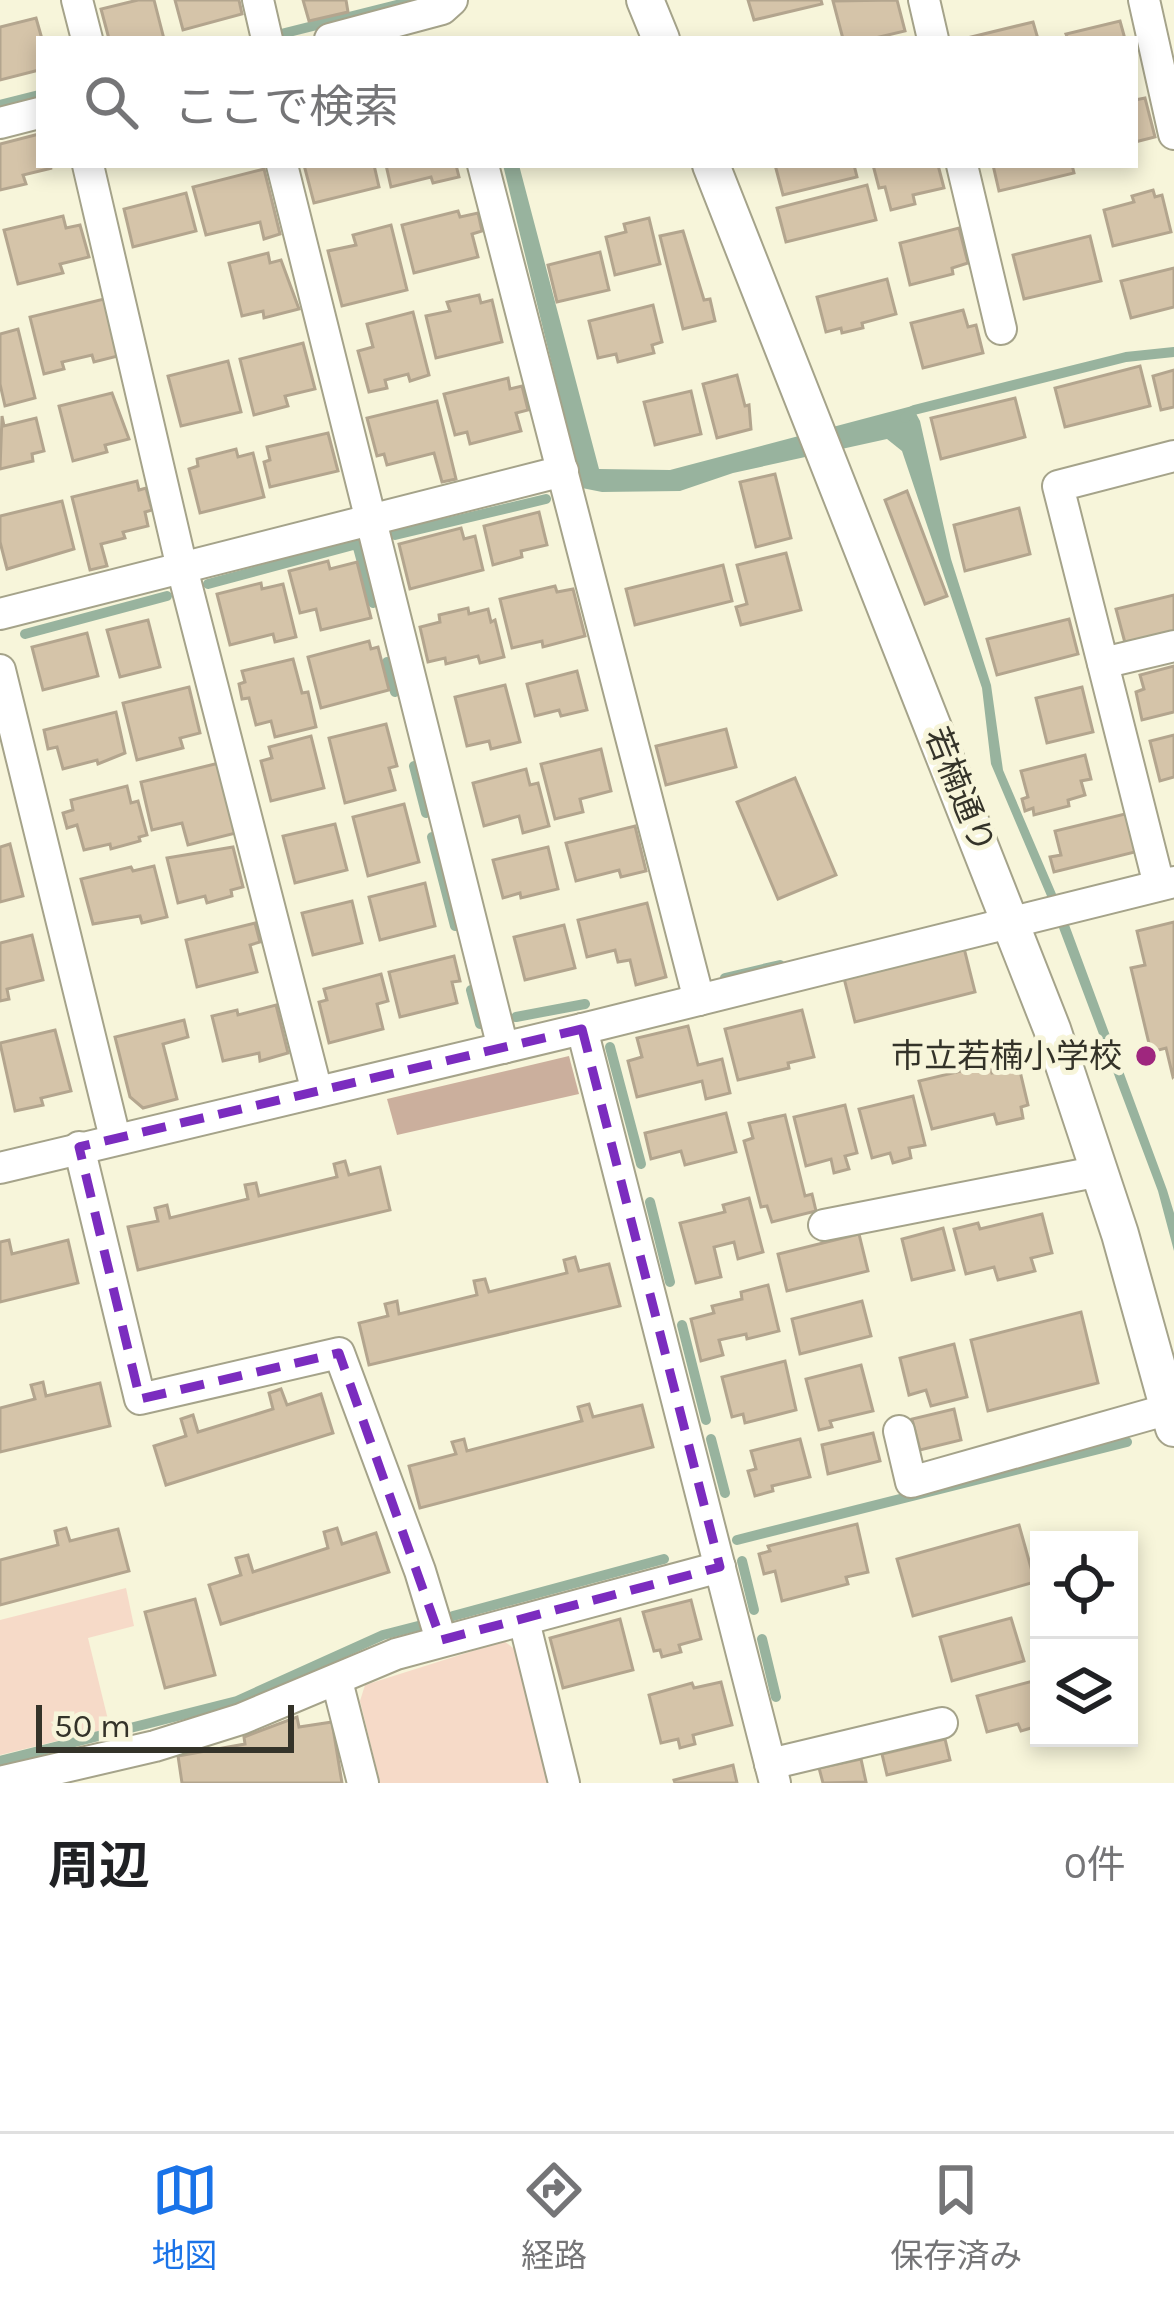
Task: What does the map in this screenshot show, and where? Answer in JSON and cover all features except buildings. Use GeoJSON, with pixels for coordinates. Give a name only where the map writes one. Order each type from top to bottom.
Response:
{"type":"FeatureCollection","features":[{"type":"Feature","properties":{"kind":"street"},"geometry":{"type":"LineString","coordinates":[[77,0],[85,36]]}},
{"type":"Feature","properties":{"kind":"street"},"geometry":{"type":"LineString","coordinates":[[258,0],[266,36]]}},
{"type":"Feature","properties":{"kind":"street"},"geometry":{"type":"LineString","coordinates":[[645,0],[660,36]]}},
{"type":"Feature","properties":{"kind":"street"},"geometry":{"type":"LineString","coordinates":[[924,0],[932,36]]}},
{"type":"Feature","properties":{"kind":"street"},"geometry":{"type":"LineString","coordinates":[[1144,0],[1174,134]]}},
{"type":"Feature","properties":{"kind":"street"},"geometry":{"type":"LineString","coordinates":[[343,36],[446,12]]}},
{"type":"Feature","properties":{"kind":"street"},"geometry":{"type":"LineString","coordinates":[[0,123],[36,114]]}},
{"type":"Feature","properties":{"kind":"street"},"geometry":{"type":"LineString","coordinates":[[89,168],[182,568],[317,1091]]}},
{"type":"Feature","properties":{"kind":"street"},"geometry":{"type":"LineString","coordinates":[[283,168],[503,1048]]}},
{"type":"Feature","properties":{"kind":"street"},"geometry":{"type":"LineString","coordinates":[[484,168],[699,1000]]}},
{"type":"Feature","properties":{"kind":"street","name":"若楠通り"},"geometry":{"type":"LineString","coordinates":[[712,168],[828,461],[1042,914],[1100,1171],[1172,1419]]}},
{"type":"Feature","properties":{"kind":"street"},"geometry":{"type":"LineString","coordinates":[[963,168],[1001,329]]}},
{"type":"Feature","properties":{"kind":"street"},"geometry":{"type":"LineString","coordinates":[[0,1168],[1166,883],[1058,486],[1174,456]]}},
{"type":"Feature","properties":{"kind":"street"},"geometry":{"type":"LineString","coordinates":[[0,614],[563,471]]}},
{"type":"Feature","properties":{"kind":"street"},"geometry":{"type":"LineString","coordinates":[[1103,663],[1174,646]]}},
{"type":"Feature","properties":{"kind":"street"},"geometry":{"type":"LineString","coordinates":[[0,670],[115,1138]]}},
{"type":"Feature","properties":{"kind":"street"},"geometry":{"type":"LineString","coordinates":[[582,1029],[772,1773],[942,1723]]}},
{"type":"Feature","properties":{"kind":"street"},"geometry":{"type":"LineString","coordinates":[[80,1147],[140,1399],[339,1353],[441,1640]]}},
{"type":"Feature","properties":{"kind":"street"},"geometry":{"type":"LineString","coordinates":[[824,1225],[1100,1171]]}},
{"type":"Feature","properties":{"kind":"street"},"geometry":{"type":"LineString","coordinates":[[898,1431],[911,1482],[1172,1419]]}},
{"type":"Feature","properties":{"kind":"street"},"geometry":{"type":"LineString","coordinates":[[0,1782],[155,1746],[241,1719],[441,1640],[720,1567]]}},
{"type":"Feature","properties":{"kind":"street"},"geometry":{"type":"LineString","coordinates":[[524,1621],[564,1783]]}},
{"type":"Feature","properties":{"kind":"street"},"geometry":{"type":"LineString","coordinates":[[338,1681],[363,1783]]}},
{"type":"Feature","properties":{"kind":"highlighted area"},"geometry":{"type":"Polygon","coordinates":[[[582,1029],[720,1567],[441,1640],[339,1353],[140,1399],[79,1147],[582,1029]]]}},
{"type":"Feature","properties":{"kind":"shaded area"},"geometry":{"type":"Polygon","coordinates":[[[504,168],[520,168],[599,469],[670,470],[912,406],[920,421],[951,559],[991,685],[1003,770],[1068,922],[1167,1190],[1174,1213],[1174,1251],[1158,1191],[1047,896],[991,764],[982,688],[902,451],[887,439],[733,473],[680,491],[582,488],[504,168]]]}},
{"type":"Feature","properties":{"kind":"shaded area"},"geometry":{"type":"Polygon","coordinates":[[[569,1056],[579,1094],[397,1135],[387,1099],[569,1056]]]}},
{"type":"Feature","properties":{"kind":"shaded area"},"geometry":{"type":"Polygon","coordinates":[[[126,1588],[134,1626],[88,1638],[110,1728],[0,1755],[0,1620],[126,1588]]]}},
{"type":"Feature","properties":{"kind":"shaded area"},"geometry":{"type":"Polygon","coordinates":[[[504,1641],[521,1654],[552,1783],[380,1783],[360,1701],[365,1685],[504,1641]]]}},
{"type":"Feature","properties":{"kind":"waterway"},"geometry":{"type":"LineString","coordinates":[[281,34],[417,0]]}},
{"type":"Feature","properties":{"kind":"waterway"},"geometry":{"type":"LineString","coordinates":[[0,105],[36,96]]}},
{"type":"Feature","properties":{"kind":"waterway"},"geometry":{"type":"LineString","coordinates":[[905,418],[914,410],[1126,357],[1174,352]]}},
{"type":"Feature","properties":{"kind":"waterway"},"geometry":{"type":"LineString","coordinates":[[395,535],[546,499]]}},
{"type":"Feature","properties":{"kind":"waterway"},"geometry":{"type":"LineString","coordinates":[[208,584],[357,544],[373,603]]}},
{"type":"Feature","properties":{"kind":"waterway"},"geometry":{"type":"LineString","coordinates":[[25,634],[167,596]]}},
{"type":"Feature","properties":{"kind":"waterway"},"geometry":{"type":"LineString","coordinates":[[387,662],[395,692]]}},
{"type":"Feature","properties":{"kind":"waterway"},"geometry":{"type":"LineString","coordinates":[[414,766],[426,813]]}},
{"type":"Feature","properties":{"kind":"waterway"},"geometry":{"type":"LineString","coordinates":[[432,837],[455,926]]}},
{"type":"Feature","properties":{"kind":"waterway"},"geometry":{"type":"LineString","coordinates":[[725,978],[780,965]]}},
{"type":"Feature","properties":{"kind":"waterway"},"geometry":{"type":"LineString","coordinates":[[471,990],[480,1024]]}},
{"type":"Feature","properties":{"kind":"waterway"},"geometry":{"type":"LineString","coordinates":[[516,1017],[585,1004]]}},
{"type":"Feature","properties":{"kind":"waterway"},"geometry":{"type":"LineString","coordinates":[[610,1047],[641,1164]]}},
{"type":"Feature","properties":{"kind":"waterway"},"geometry":{"type":"LineString","coordinates":[[650,1202],[670,1282]]}},
{"type":"Feature","properties":{"kind":"waterway"},"geometry":{"type":"LineString","coordinates":[[682,1325],[706,1420]]}},
{"type":"Feature","properties":{"kind":"waterway"},"geometry":{"type":"LineString","coordinates":[[711,1439],[725,1493]]}},
{"type":"Feature","properties":{"kind":"waterway"},"geometry":{"type":"LineString","coordinates":[[737,1540],[1127,1442]]}},
{"type":"Feature","properties":{"kind":"waterway"},"geometry":{"type":"LineString","coordinates":[[453,1616],[664,1559]]}},
{"type":"Feature","properties":{"kind":"waterway"},"geometry":{"type":"LineString","coordinates":[[742,1561],[754,1610]]}},
{"type":"Feature","properties":{"kind":"waterway"},"geometry":{"type":"LineString","coordinates":[[0,1761],[237,1701],[383,1635],[422,1625]]}},
{"type":"Feature","properties":{"kind":"waterway"},"geometry":{"type":"LineString","coordinates":[[762,1639],[776,1697]]}},
{"type":"Feature","properties":{"kind":"place","name":"市立若楠小学校"},"geometry":{"type":"Point","coordinates":[1146,1056]}}]}
